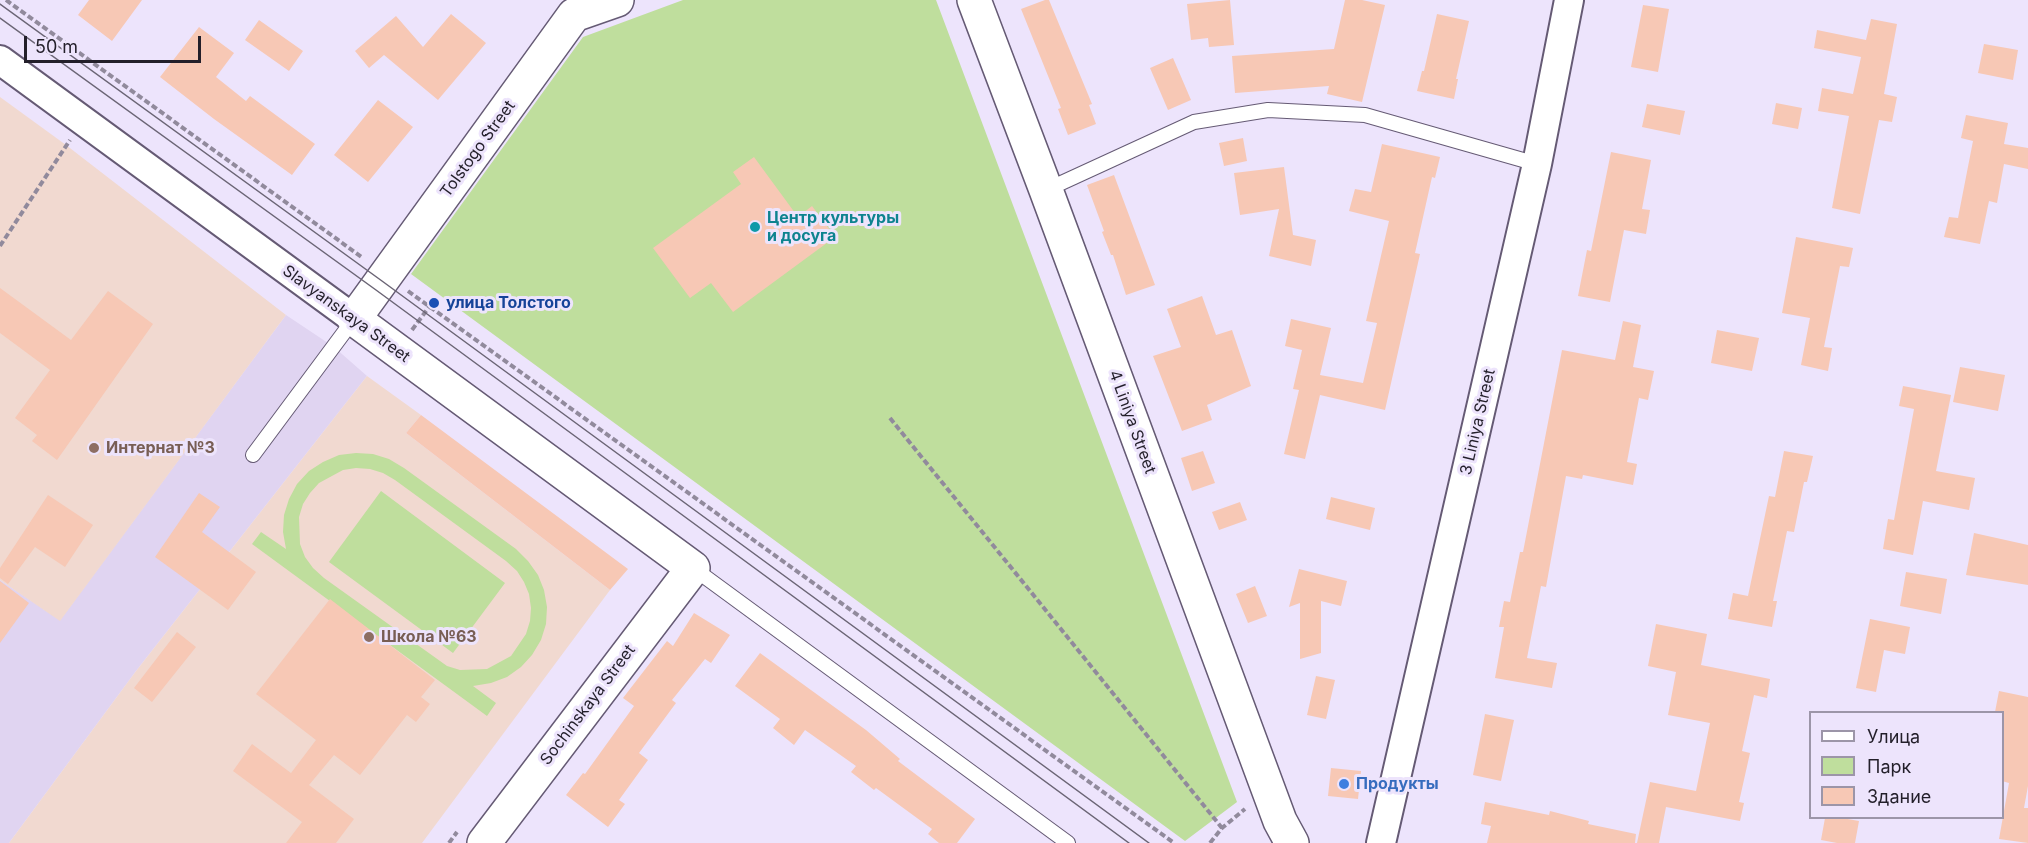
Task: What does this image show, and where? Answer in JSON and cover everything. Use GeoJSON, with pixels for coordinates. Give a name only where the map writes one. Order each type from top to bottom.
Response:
{"type":"FeatureCollection","features":[{"type":"Feature","properties":{"kind":"street","name":"Tolstogo Street"},"geometry":{"type":"LineString","coordinates":[[354,320],[568,8],[617,0]]}},
{"type":"Feature","properties":{"kind":"street","name":"4 Liniya Street"},"geometry":{"type":"LineString","coordinates":[[974,0],[1276,810],[1292,843]]}},
{"type":"Feature","properties":{"kind":"street","name":"3 Liniya Street"},"geometry":{"type":"LineString","coordinates":[[1381,843],[1537,164],[1569,0]]}},
{"type":"Feature","properties":{"kind":"street","name":"Slavyanskaya Street"},"geometry":{"type":"LineString","coordinates":[[0,60],[693,568]]}},
{"type":"Feature","properties":{"kind":"street","name":"Sochinskaya Street"},"geometry":{"type":"LineString","coordinates":[[473,834],[693,568]]}},
{"type":"Feature","properties":{"kind":"lane"},"geometry":{"type":"LineString","coordinates":[[1046,190],[1194,122],[1268,110],[1365,114],[1537,164]]}},
{"type":"Feature","properties":{"kind":"lane"},"geometry":{"type":"LineString","coordinates":[[253,454],[354,320]]}},
{"type":"Feature","properties":{"kind":"lane"},"geometry":{"type":"LineString","coordinates":[[693,568],[1068,843]]}},
{"type":"Feature","properties":{"kind":"path"},"geometry":{"type":"LineString","coordinates":[[6,0],[1174,843]]}},
{"type":"Feature","properties":{"kind":"path"},"geometry":{"type":"LineString","coordinates":[[0,246],[75,132]]}},
{"type":"Feature","properties":{"kind":"path"},"geometry":{"type":"LineString","coordinates":[[890,418],[1222,828]]}},
{"type":"Feature","properties":{"kind":"path"},"geometry":{"type":"LineString","coordinates":[[1210,843],[1222,828],[1249,805]]}},
{"type":"Feature","properties":{"kind":"path"},"geometry":{"type":"LineString","coordinates":[[449,843],[473,834]]}},
{"type":"Feature","properties":{"kind":"shaded area","name":"Интернат №3"},"geometry":{"type":"Polygon","coordinates":[[[0,97],[66,145],[286,315],[60,621],[0,580],[0,97]]]}},
{"type":"Feature","properties":{"kind":"shaded area"},"geometry":{"type":"Polygon","coordinates":[[[286,315],[334,347],[367,376],[136,671],[9,843],[0,843],[0,580],[60,620],[286,315]]]}},
{"type":"Feature","properties":{"kind":"shaded area","name":"Школа №63"},"geometry":{"type":"Polygon","coordinates":[[[367,376],[421,415],[406,433],[610,590],[422,843],[9,843],[136,671],[367,376]]]}},
{"type":"Feature","properties":{"kind":"green space"},"geometry":{"type":"Polygon","coordinates":[[[683,0],[936,0],[1237,802],[1185,841],[411,274],[583,37],[683,0]]]}},
{"type":"Feature","properties":{"kind":"green space"},"geometry":{"type":"Polygon","coordinates":[[[373,454],[389,459],[404,468],[516,549],[538,575],[547,607],[546,624],[541,640],[521,667],[507,677],[473,686],[496,703],[487,716],[252,544],[261,532],[286,549],[283,532],[284,515],[297,484],[309,471],[339,455],[373,454]],[[370,469],[343,470],[319,483],[303,504],[299,517],[300,544],[313,568],[447,666],[460,670],[487,669],[511,656],[526,634],[531,608],[529,594],[517,571],[395,480],[370,469]]]}},
{"type":"Feature","properties":{"kind":"green space"},"geometry":{"type":"Polygon","coordinates":[[[381,491],[505,583],[453,653],[329,562],[381,491]]]}},
{"type":"Feature","properties":{"kind":"building"},"geometry":{"type":"Polygon","coordinates":[[[89,0],[142,0],[112,41],[78,15],[89,0]]]}},
{"type":"Feature","properties":{"kind":"building"},"geometry":{"type":"Polygon","coordinates":[[[1049,0],[1092,104],[1089,105],[1096,124],[1068,135],[1058,109],[1061,108],[1021,9],[1049,0]]]}},
{"type":"Feature","properties":{"kind":"building"},"geometry":{"type":"Polygon","coordinates":[[[1230,0],[1234,45],[1209,47],[1208,38],[1191,40],[1187,4],[1230,0]]]}},
{"type":"Feature","properties":{"kind":"building"},"geometry":{"type":"Polygon","coordinates":[[[1345,0],[1362,0],[1385,5],[1362,102],[1327,94],[1329,86],[1235,93],[1232,56],[1334,49],[1345,0]]]}},
{"type":"Feature","properties":{"kind":"building"},"geometry":{"type":"Polygon","coordinates":[[[1643,5],[1669,9],[1658,72],[1631,67],[1643,5]]]}},
{"type":"Feature","properties":{"kind":"building"},"geometry":{"type":"Polygon","coordinates":[[[451,14],[486,43],[438,100],[384,55],[369,68],[355,51],[396,16],[423,47],[451,14]]]}},
{"type":"Feature","properties":{"kind":"building"},"geometry":{"type":"Polygon","coordinates":[[[1437,14],[1469,21],[1456,79],[1458,79],[1454,99],[1417,91],[1437,14]]]}},
{"type":"Feature","properties":{"kind":"building"},"geometry":{"type":"Polygon","coordinates":[[[1871,19],[1897,24],[1884,94],[1897,97],[1892,122],[1879,120],[1860,214],[1832,208],[1849,116],[1818,111],[1822,88],[1853,94],[1861,57],[1814,48],[1817,30],[1866,40],[1871,19]]]}},
{"type":"Feature","properties":{"kind":"building"},"geometry":{"type":"Polygon","coordinates":[[[259,20],[303,51],[289,71],[245,40],[259,20]]]}},
{"type":"Feature","properties":{"kind":"building"},"geometry":{"type":"Polygon","coordinates":[[[199,27],[234,53],[216,77],[246,101],[250,96],[315,144],[292,175],[160,77],[199,27]]]}},
{"type":"Feature","properties":{"kind":"building"},"geometry":{"type":"Polygon","coordinates":[[[1984,44],[2018,50],[2013,80],[1978,73],[1984,44]]]}},
{"type":"Feature","properties":{"kind":"building"},"geometry":{"type":"Polygon","coordinates":[[[1173,58],[1191,100],[1168,110],[1150,68],[1173,58]]]}},
{"type":"Feature","properties":{"kind":"building"},"geometry":{"type":"Polygon","coordinates":[[[378,100],[413,127],[368,182],[334,155],[378,100]]]}},
{"type":"Feature","properties":{"kind":"building"},"geometry":{"type":"Polygon","coordinates":[[[1776,103],[1802,108],[1798,129],[1772,124],[1776,103]]]}},
{"type":"Feature","properties":{"kind":"building"},"geometry":{"type":"Polygon","coordinates":[[[1647,104],[1685,111],[1680,135],[1642,127],[1647,104]]]}},
{"type":"Feature","properties":{"kind":"building"},"geometry":{"type":"Polygon","coordinates":[[[1966,115],[2008,123],[2004,144],[2028,148],[2028,169],[2004,164],[1997,203],[1989,201],[1980,244],[1944,237],[1949,217],[1958,218],[1973,141],[1961,138],[1966,115]]]}},
{"type":"Feature","properties":{"kind":"building"},"geometry":{"type":"Polygon","coordinates":[[[1243,138],[1247,161],[1224,166],[1219,143],[1243,138]]]}},
{"type":"Feature","properties":{"kind":"building"},"geometry":{"type":"Polygon","coordinates":[[[1382,144],[1440,157],[1435,178],[1432,177],[1415,253],[1420,254],[1385,410],[1320,395],[1305,459],[1284,454],[1299,390],[1293,389],[1302,350],[1285,346],[1291,319],[1331,328],[1320,375],[1363,383],[1377,323],[1366,321],[1389,221],[1349,211],[1355,189],[1371,192],[1382,144]]]}},
{"type":"Feature","properties":{"kind":"building"},"geometry":{"type":"Polygon","coordinates":[[[1611,152],[1651,160],[1642,209],[1650,210],[1646,234],[1624,230],[1610,302],[1578,296],[1587,250],[1591,251],[1611,152]]]}},
{"type":"Feature","properties":{"kind":"building","name":"Центр культуры и досуга"},"geometry":{"type":"Polygon","coordinates":[[[754,157],[798,217],[812,206],[835,237],[733,312],[711,283],[690,298],[653,248],[741,184],[733,172],[754,157]]]}},
{"type":"Feature","properties":{"kind":"building"},"geometry":{"type":"Polygon","coordinates":[[[1284,167],[1293,235],[1316,240],[1311,266],[1269,256],[1279,209],[1240,215],[1234,173],[1284,167]]]}},
{"type":"Feature","properties":{"kind":"building"},"geometry":{"type":"Polygon","coordinates":[[[1114,175],[1155,285],[1126,295],[1087,185],[1114,175]]]}},
{"type":"Feature","properties":{"kind":"building"},"geometry":{"type":"Polygon","coordinates":[[[1796,237],[1853,248],[1849,267],[1840,266],[1824,347],[1832,348],[1828,371],[1801,365],[1810,318],[1782,313],[1796,237]]]}},
{"type":"Feature","properties":{"kind":"building"},"geometry":{"type":"Polygon","coordinates":[[[0,288],[71,340],[108,291],[153,324],[57,460],[32,441],[37,435],[15,418],[50,370],[0,333],[0,288]]]}},
{"type":"Feature","properties":{"kind":"building"},"geometry":{"type":"Polygon","coordinates":[[[1202,296],[1216,335],[1232,330],[1251,386],[1207,405],[1212,420],[1182,431],[1153,356],[1181,347],[1167,309],[1202,296]]]}},
{"type":"Feature","properties":{"kind":"building"},"geometry":{"type":"Polygon","coordinates":[[[1623,321],[1641,325],[1633,367],[1654,371],[1648,400],[1639,398],[1627,462],[1637,464],[1633,485],[1583,475],[1582,479],[1566,476],[1546,587],[1541,586],[1527,658],[1557,663],[1552,688],[1495,678],[1504,627],[1499,627],[1504,601],[1510,602],[1520,552],[1523,552],[1562,350],[1615,360],[1623,321]]]}},
{"type":"Feature","properties":{"kind":"building"},"geometry":{"type":"Polygon","coordinates":[[[1717,330],[1759,338],[1752,371],[1711,363],[1717,330]]]}},
{"type":"Feature","properties":{"kind":"building"},"geometry":{"type":"Polygon","coordinates":[[[1960,367],[2005,375],[1998,411],[1953,402],[1960,367]]]}},
{"type":"Feature","properties":{"kind":"building"},"geometry":{"type":"Polygon","coordinates":[[[1903,386],[1951,395],[1936,471],[1975,478],[1969,510],[1923,501],[1913,555],[1883,549],[1888,519],[1894,520],[1914,409],[1899,406],[1903,386]]]}},
{"type":"Feature","properties":{"kind":"building"},"geometry":{"type":"Polygon","coordinates":[[[421,415],[628,569],[610,590],[406,433],[421,415]]]}},
{"type":"Feature","properties":{"kind":"building"},"geometry":{"type":"Polygon","coordinates":[[[1203,451],[1215,483],[1192,491],[1181,458],[1203,451]]]}},
{"type":"Feature","properties":{"kind":"building"},"geometry":{"type":"Polygon","coordinates":[[[1784,451],[1813,456],[1807,482],[1804,482],[1794,532],[1787,531],[1773,601],[1777,601],[1772,627],[1728,619],[1733,593],[1748,596],[1769,496],[1775,497],[1784,451]]]}},
{"type":"Feature","properties":{"kind":"building"},"geometry":{"type":"Polygon","coordinates":[[[199,493],[220,507],[202,532],[256,572],[228,610],[155,557],[199,493]]]}},
{"type":"Feature","properties":{"kind":"building"},"geometry":{"type":"Polygon","coordinates":[[[48,495],[93,525],[65,567],[35,547],[8,584],[0,578],[0,568],[48,495]]]}},
{"type":"Feature","properties":{"kind":"building"},"geometry":{"type":"Polygon","coordinates":[[[1331,497],[1375,508],[1370,530],[1326,519],[1331,497]]]}},
{"type":"Feature","properties":{"kind":"building"},"geometry":{"type":"Polygon","coordinates":[[[1240,502],[1247,520],[1219,530],[1212,512],[1240,502]]]}},
{"type":"Feature","properties":{"kind":"building"},"geometry":{"type":"Polygon","coordinates":[[[1974,533],[2028,545],[2028,585],[1966,575],[1974,533]]]}},
{"type":"Feature","properties":{"kind":"building"},"geometry":{"type":"Polygon","coordinates":[[[1299,569],[1347,581],[1341,606],[1321,601],[1321,653],[1300,659],[1300,603],[1289,607],[1299,569]]]}},
{"type":"Feature","properties":{"kind":"building"},"geometry":{"type":"Polygon","coordinates":[[[1906,572],[1947,579],[1941,614],[1900,606],[1906,572]]]}},
{"type":"Feature","properties":{"kind":"building"},"geometry":{"type":"Polygon","coordinates":[[[0,581],[29,603],[0,643],[0,581]]]}},
{"type":"Feature","properties":{"kind":"building"},"geometry":{"type":"Polygon","coordinates":[[[1255,586],[1267,616],[1248,623],[1236,594],[1255,586]]]}},
{"type":"Feature","properties":{"kind":"building"},"geometry":{"type":"Polygon","coordinates":[[[330,599],[435,680],[421,697],[430,704],[416,722],[407,715],[360,775],[334,755],[309,785],[354,819],[336,843],[286,843],[302,822],[233,771],[252,744],[291,773],[316,740],[256,694],[330,599]]]}},
{"type":"Feature","properties":{"kind":"building"},"geometry":{"type":"Polygon","coordinates":[[[694,613],[730,635],[711,663],[705,659],[672,700],[676,703],[639,753],[648,760],[619,800],[625,804],[608,827],[566,795],[583,773],[585,774],[634,706],[623,698],[667,641],[673,646],[694,613]]]}},
{"type":"Feature","properties":{"kind":"building"},"geometry":{"type":"Polygon","coordinates":[[[1870,619],[1910,627],[1905,654],[1884,650],[1876,692],[1856,688],[1870,619]]]}},
{"type":"Feature","properties":{"kind":"building"},"geometry":{"type":"Polygon","coordinates":[[[1656,624],[1707,634],[1701,665],[1770,679],[1767,698],[1754,695],[1742,751],[1750,753],[1739,802],[1744,803],[1740,821],[1666,807],[1659,843],[1637,843],[1650,782],[1696,791],[1710,723],[1668,715],[1676,672],[1648,666],[1656,624]]]}},
{"type":"Feature","properties":{"kind":"building"},"geometry":{"type":"Polygon","coordinates":[[[177,632],[196,647],[152,702],[134,688],[177,632]]]}},
{"type":"Feature","properties":{"kind":"building"},"geometry":{"type":"Polygon","coordinates":[[[760,653],[866,730],[900,759],[898,761],[975,819],[957,843],[939,843],[928,834],[932,829],[876,788],[874,790],[851,772],[856,766],[805,730],[794,745],[773,728],[780,719],[735,686],[760,653]]]}},
{"type":"Feature","properties":{"kind":"building"},"geometry":{"type":"Polygon","coordinates":[[[1316,676],[1335,680],[1326,719],[1307,715],[1316,676]]]}},
{"type":"Feature","properties":{"kind":"building"},"geometry":{"type":"Polygon","coordinates":[[[1999,691],[2028,697],[2028,786],[2024,808],[2028,808],[2028,843],[1999,839],[2009,783],[2004,782],[2004,711],[1995,711],[1999,691]]]}},
{"type":"Feature","properties":{"kind":"building"},"geometry":{"type":"Polygon","coordinates":[[[1485,714],[1514,720],[1501,781],[1473,775],[1485,714]]]}},
{"type":"Feature","properties":{"kind":"building","name":"Продукты"},"geometry":{"type":"Polygon","coordinates":[[[1331,768],[1361,771],[1358,799],[1328,796],[1331,768]]]}},
{"type":"Feature","properties":{"kind":"building"},"geometry":{"type":"Polygon","coordinates":[[[1485,802],[1549,815],[1550,811],[1589,821],[1588,824],[1636,834],[1635,843],[1487,843],[1491,826],[1481,824],[1485,802]]]}},
{"type":"Feature","properties":{"kind":"building"},"geometry":{"type":"Polygon","coordinates":[[[1825,819],[1859,821],[1855,843],[1821,840],[1825,819]]]}},
{"type":"Feature","properties":{"kind":"tram line"},"geometry":{"type":"LineString","coordinates":[[0,4],[1149,843]]}},
{"type":"Feature","properties":{"kind":"tram line"},"geometry":{"type":"LineString","coordinates":[[0,18],[376,290],[1129,843]]}},
{"type":"Feature","properties":{"kind":"place","name":"Центр культуры и досуга"},"geometry":{"type":"Point","coordinates":[755,227]}},
{"type":"Feature","properties":{"kind":"place","name":"улица Толстого"},"geometry":{"type":"Point","coordinates":[434,303]}},
{"type":"Feature","properties":{"kind":"place","name":"Интернат №3"},"geometry":{"type":"Point","coordinates":[94,448]}},
{"type":"Feature","properties":{"kind":"place","name":"Школа №63"},"geometry":{"type":"Point","coordinates":[369,637]}},
{"type":"Feature","properties":{"kind":"place","name":"Продукты"},"geometry":{"type":"Point","coordinates":[1344,784]}}]}
